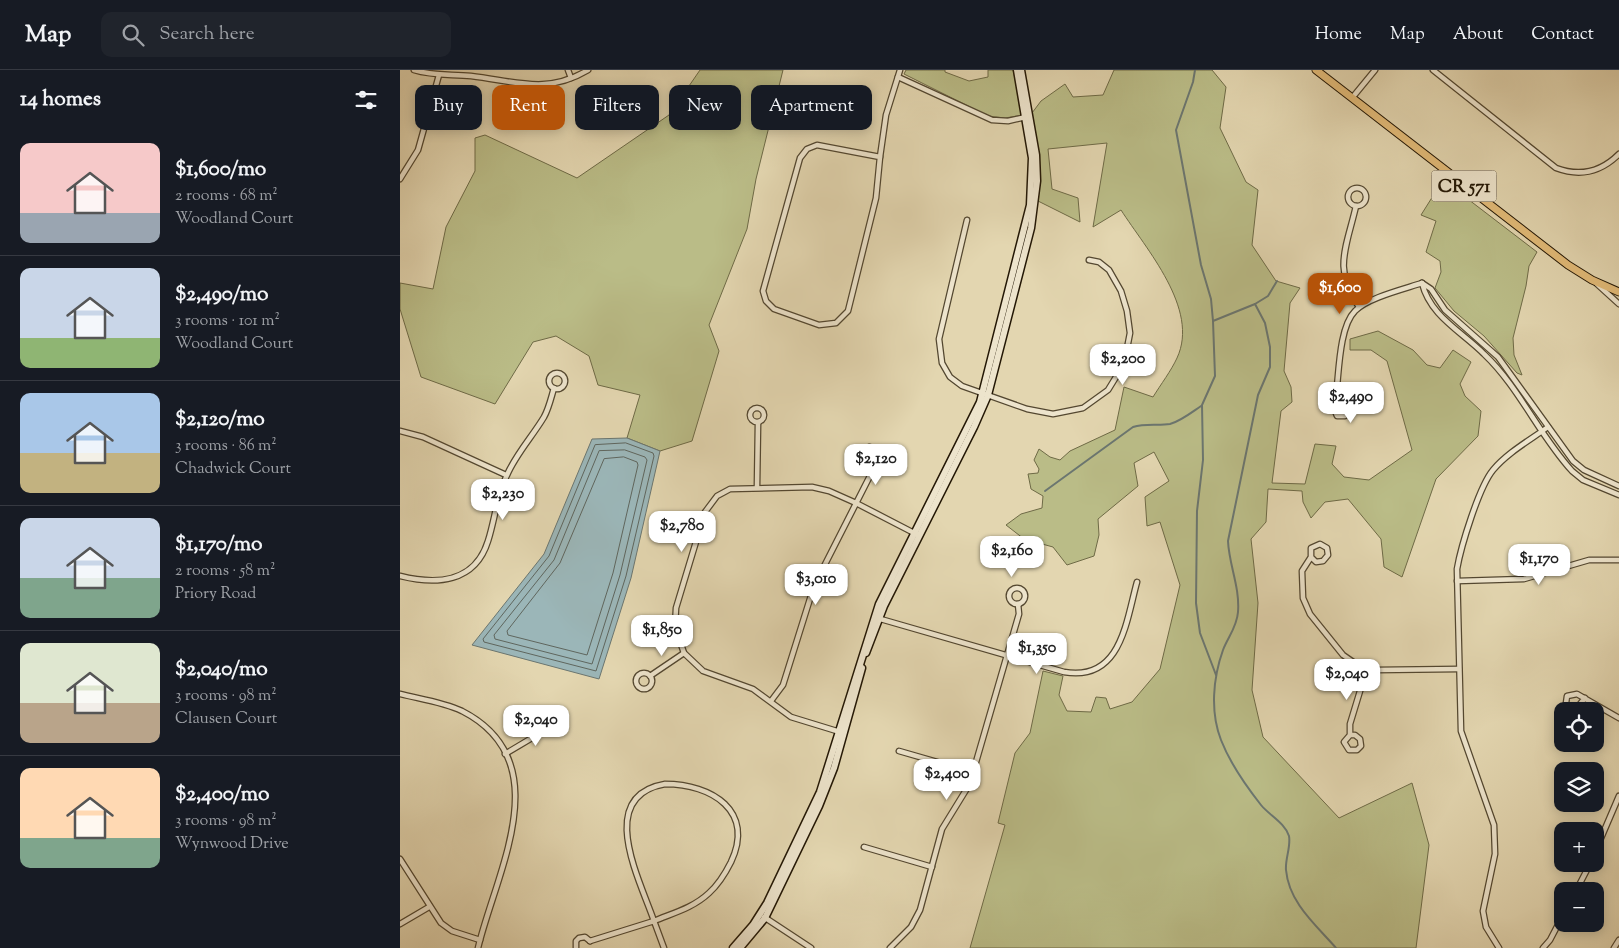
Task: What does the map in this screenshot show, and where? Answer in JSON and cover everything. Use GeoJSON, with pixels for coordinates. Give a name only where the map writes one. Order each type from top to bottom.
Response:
{"type":"FeatureCollection","features":[{"type":"Feature","properties":{"kind":"main road","name":"CR 571"},"geometry":{"type":"LineString","coordinates":[[1316,70],[1568,265],[1592,280],[1619,292]]}},
{"type":"Feature","properties":{"kind":"street"},"geometry":{"type":"LineString","coordinates":[[414,70],[438,75],[474,77],[536,85],[571,78],[588,70]]}},
{"type":"Feature","properties":{"kind":"street"},"geometry":{"type":"LineString","coordinates":[[568,70],[571,78]]}},
{"type":"Feature","properties":{"kind":"street"},"geometry":{"type":"LineString","coordinates":[[880,157],[823,145],[812,147],[803,153],[763,285],[766,301],[774,309],[824,326],[836,323],[845,315],[876,198],[886,115],[900,70]]}},
{"type":"Feature","properties":{"kind":"street"},"geometry":{"type":"LineString","coordinates":[[740,948],[762,917],[827,788],[876,618],[985,394],[1031,228],[1035,203],[1036,155],[1017,70]]}},
{"type":"Feature","properties":{"kind":"street"},"geometry":{"type":"LineString","coordinates":[[1022,70],[1027,117]]}},
{"type":"Feature","properties":{"kind":"street"},"geometry":{"type":"LineString","coordinates":[[1352,98],[1375,70]]}},
{"type":"Feature","properties":{"kind":"street"},"geometry":{"type":"LineString","coordinates":[[1433,70],[1556,168],[1573,173],[1590,172],[1605,166],[1619,154]]}},
{"type":"Feature","properties":{"kind":"street"},"geometry":{"type":"LineString","coordinates":[[400,180],[418,150],[438,75]]}},
{"type":"Feature","properties":{"kind":"street"},"geometry":{"type":"LineString","coordinates":[[898,77],[992,120],[1008,121],[1027,117]]}},
{"type":"Feature","properties":{"kind":"street"},"geometry":{"type":"LineString","coordinates":[[1357,188],[1364,192],[1366,197],[1363,204],[1356,206],[1351,203],[1348,196],[1357,188]]}},
{"type":"Feature","properties":{"kind":"street"},"geometry":{"type":"LineString","coordinates":[[1356,206],[1343,271],[1346,287],[1359,307]]}},
{"type":"Feature","properties":{"kind":"street"},"geometry":{"type":"LineString","coordinates":[[967,220],[939,346],[942,363],[950,377],[962,386],[1034,412],[1063,414],[1092,403],[1114,382],[1124,364],[1129,344],[1128,311],[1114,277],[1099,262],[1089,260]]}},
{"type":"Feature","properties":{"kind":"street"},"geometry":{"type":"LineString","coordinates":[[1592,280],[1619,304]]}},
{"type":"Feature","properties":{"kind":"street"},"geometry":{"type":"LineString","coordinates":[[1338,402],[1336,396],[1344,328],[1350,316],[1359,307],[1422,283]]}},
{"type":"Feature","properties":{"kind":"street"},"geometry":{"type":"LineString","coordinates":[[1422,283],[1430,289],[1445,310],[1498,357],[1573,461],[1584,470],[1619,486]]}},
{"type":"Feature","properties":{"kind":"street"},"geometry":{"type":"LineString","coordinates":[[1422,283],[1430,304],[1491,360],[1572,471],[1583,480],[1619,495]]}},
{"type":"Feature","properties":{"kind":"street"},"geometry":{"type":"LineString","coordinates":[[400,576],[423,582],[442,581],[460,575],[474,564],[488,542],[506,475],[544,416],[554,388]]}},
{"type":"Feature","properties":{"kind":"street"},"geometry":{"type":"LineString","coordinates":[[757,487],[758,423]]}},
{"type":"Feature","properties":{"kind":"street"},"geometry":{"type":"LineString","coordinates":[[1499,948],[1489,936],[1483,910],[1495,854],[1494,826],[1461,731],[1457,581],[1460,554],[1484,483],[1500,463],[1548,427]]}},
{"type":"Feature","properties":{"kind":"street"},"geometry":{"type":"LineString","coordinates":[[400,431],[423,437],[506,475]]}},
{"type":"Feature","properties":{"kind":"street"},"geometry":{"type":"LineString","coordinates":[[772,701],[783,685],[814,586],[873,470],[874,462]]}},
{"type":"Feature","properties":{"kind":"street"},"geometry":{"type":"LineString","coordinates":[[842,733],[799,720],[782,711],[772,701],[744,685],[704,671],[684,653],[676,636],[674,618],[705,512],[712,501],[723,492],[738,487],[812,487],[829,491],[856,503],[917,534]]}},
{"type":"Feature","properties":{"kind":"street"},"geometry":{"type":"LineString","coordinates":[[1311,557],[1316,562],[1323,561],[1328,555],[1327,548],[1316,544],[1311,550],[1311,557],[1305,564],[1301,580],[1306,606],[1336,649],[1349,660],[1367,668],[1385,671],[1459,669]]}},
{"type":"Feature","properties":{"kind":"street"},"geometry":{"type":"LineString","coordinates":[[1457,581],[1524,579],[1589,560],[1619,560]]}},
{"type":"Feature","properties":{"kind":"street"},"geometry":{"type":"LineString","coordinates":[[876,618],[1072,674],[1086,673],[1100,667],[1111,658],[1119,645],[1137,582]]}},
{"type":"Feature","properties":{"kind":"street"},"geometry":{"type":"LineString","coordinates":[[890,948],[904,936],[916,919],[946,820],[966,790],[1019,614],[1018,604]]}},
{"type":"Feature","properties":{"kind":"street"},"geometry":{"type":"LineString","coordinates":[[650,676],[684,653]]}},
{"type":"Feature","properties":{"kind":"street"},"geometry":{"type":"LineString","coordinates":[[1350,735],[1350,724],[1367,668]]}},
{"type":"Feature","properties":{"kind":"street"},"geometry":{"type":"LineString","coordinates":[[400,694],[462,711],[490,732],[505,754],[516,788],[516,811],[507,853],[478,948]]}},
{"type":"Feature","properties":{"kind":"street"},"geometry":{"type":"LineString","coordinates":[[1585,698],[1619,718]]}},
{"type":"Feature","properties":{"kind":"street"},"geometry":{"type":"LineString","coordinates":[[505,754],[542,732],[550,722]]}},
{"type":"Feature","properties":{"kind":"street"},"geometry":{"type":"LineString","coordinates":[[899,751],[972,772]]}},
{"type":"Feature","properties":{"kind":"street"},"geometry":{"type":"LineString","coordinates":[[590,941],[654,921],[687,908],[710,892],[725,874],[736,850],[739,835],[736,820],[728,806],[711,794],[680,785],[665,784],[646,790],[630,807],[625,822],[626,838],[654,921],[664,948]]}},
{"type":"Feature","properties":{"kind":"street"},"geometry":{"type":"LineString","coordinates":[[1604,831],[1619,796]]}},
{"type":"Feature","properties":{"kind":"street"},"geometry":{"type":"LineString","coordinates":[[864,848],[932,867]]}},
{"type":"Feature","properties":{"kind":"street"},"geometry":{"type":"LineString","coordinates":[[400,859],[429,907],[446,928],[480,940]]}},
{"type":"Feature","properties":{"kind":"street"},"geometry":{"type":"LineString","coordinates":[[400,924],[429,907]]}},
{"type":"Feature","properties":{"kind":"street"},"geometry":{"type":"LineString","coordinates":[[762,917],[808,947]]}},
{"type":"Feature","properties":{"kind":"street"},"geometry":{"type":"LineString","coordinates":[[733,948],[762,917]]}},
{"type":"Feature","properties":{"kind":"street"},"geometry":{"type":"LineString","coordinates":[[1542,948],[1550,940],[1554,932]]}},
{"type":"Feature","properties":{"kind":"street"},"geometry":{"type":"LineString","coordinates":[[576,948],[576,942],[579,938],[585,937],[590,941]]}},
{"type":"Feature","properties":{"kind":"street"},"geometry":{"type":"LineString","coordinates":[[1614,948],[1619,940]]}},
{"type":"Feature","properties":{"kind":"street"},"geometry":{"type":"LineString","coordinates":[[590,941],[590,948]]}},
{"type":"Feature","properties":{"kind":"green space"},"geometry":{"type":"Polygon","coordinates":[[[700,70],[783,70],[779,85],[751,85],[751,130],[768,130],[756,179],[747,229],[709,325],[719,351],[692,441],[660,451],[627,438],[640,395],[598,385],[589,356],[556,336],[533,342],[495,404],[421,377],[400,309],[400,283],[433,289],[446,227],[475,171],[475,138],[485,135],[577,178],[647,130],[659,130],[659,122],[669,115],[669,130],[741,130],[741,85],[690,85],[700,70]]]}},
{"type":"Feature","properties":{"kind":"green space"},"geometry":{"type":"Polygon","coordinates":[[[906,70],[945,70],[945,72],[969,81],[988,77],[988,70],[1013,70],[1023,115],[1005,118],[988,116],[904,74],[906,70]]]}},
{"type":"Feature","properties":{"kind":"green space"},"geometry":{"type":"Polygon","coordinates":[[[1114,70],[1212,70],[1226,87],[1220,128],[1246,182],[1258,190],[1252,245],[1276,281],[1300,288],[1290,303],[1284,371],[1291,387],[1292,402],[1281,411],[1272,483],[1305,484],[1315,444],[1336,446],[1332,464],[1344,477],[1369,480],[1412,450],[1387,361],[1371,350],[1350,350],[1350,339],[1378,331],[1413,350],[1427,365],[1440,368],[1453,350],[1471,362],[1460,384],[1465,396],[1481,411],[1478,436],[1436,479],[1402,577],[1384,567],[1381,539],[1348,499],[1325,502],[1311,518],[1303,502],[1302,491],[1268,489],[1266,522],[1251,539],[1258,603],[1252,690],[1263,737],[1339,818],[1412,783],[1429,845],[1416,948],[970,948],[1005,825],[998,823],[1015,753],[1030,733],[1043,671],[1063,676],[1059,695],[1067,711],[1091,712],[1096,697],[1106,698],[1110,709],[1132,702],[1160,669],[1180,585],[1160,522],[1147,526],[1145,497],[1169,481],[1154,452],[1134,463],[1138,486],[1098,519],[1099,535],[1094,556],[1067,565],[1053,547],[1024,539],[1006,525],[1021,514],[1042,508],[1043,496],[1031,489],[1028,474],[1038,473],[1039,469],[1034,460],[1039,449],[1050,457],[1060,460],[1070,451],[1115,430],[1124,387],[1153,397],[1175,363],[1182,339],[1181,320],[1176,300],[1167,280],[1121,210],[1093,227],[1107,143],[1048,149],[1052,189],[1078,198],[1080,222],[1038,201],[1039,158],[1032,113],[1041,101],[1065,84],[1073,97],[1103,95],[1114,70]]]}},
{"type":"Feature","properties":{"kind":"green space"},"geometry":{"type":"Polygon","coordinates":[[[1443,180],[1537,252],[1529,266],[1513,338],[1514,355],[1522,375],[1517,373],[1484,336],[1454,311],[1435,288],[1441,272],[1440,261],[1426,252],[1436,221],[1421,215],[1443,180]]]}},
{"type":"Feature","properties":{"kind":"water"},"geometry":{"type":"Polygon","coordinates":[[[627,438],[660,451],[631,578],[599,679],[472,645],[544,554],[592,439],[627,438]]]}},
{"type":"Feature","properties":{"kind":"waterway"},"geometry":{"type":"LineString","coordinates":[[1195,70],[1193,82],[1176,130],[1201,265],[1211,299],[1213,321],[1215,376],[1202,405],[1203,460],[1197,511],[1196,603],[1200,633],[1216,675]]}},
{"type":"Feature","properties":{"kind":"waterway"},"geometry":{"type":"LineString","coordinates":[[1213,321],[1255,304],[1268,296],[1277,281]]}},
{"type":"Feature","properties":{"kind":"waterway"},"geometry":{"type":"LineString","coordinates":[[1255,304],[1265,323],[1270,347],[1270,367],[1258,395],[1228,541],[1237,594],[1238,612],[1234,627],[1223,650],[1217,672],[1214,695],[1215,718],[1221,740],[1239,774],[1264,809],[1287,831],[1289,849],[1286,870],[1292,893],[1312,922],[1336,948]]}},
{"type":"Feature","properties":{"kind":"waterway"},"geometry":{"type":"LineString","coordinates":[[1045,491],[1133,427],[1174,423],[1201,406]]}}]}
